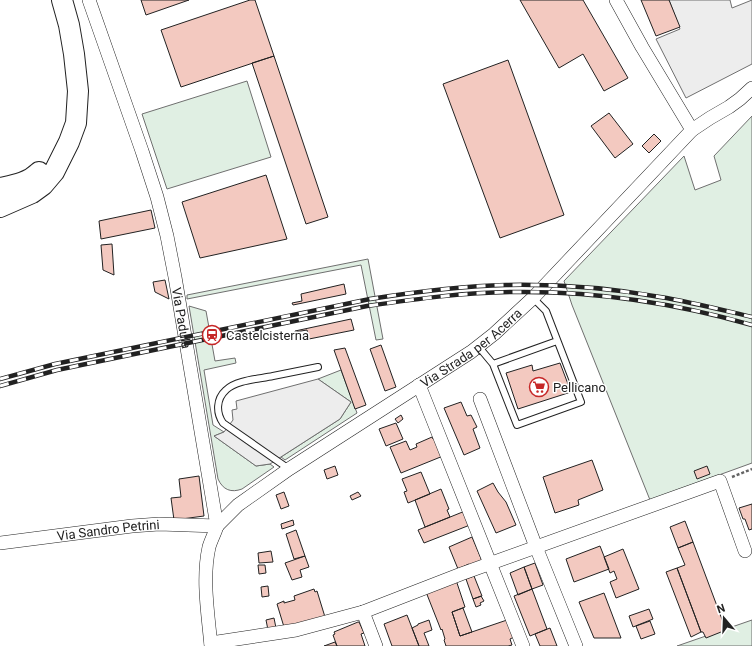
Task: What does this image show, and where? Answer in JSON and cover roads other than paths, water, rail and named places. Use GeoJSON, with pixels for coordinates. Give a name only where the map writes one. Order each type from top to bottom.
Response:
{"type":"FeatureCollection","features":[{"type":"Feature","properties":{"kind":"main road"},"geometry":{"type":"LineString","coordinates":[[0,188],[19,184],[34,178],[62,139],[67,122],[68,91],[62,33],[52,0]]}},
{"type":"Feature","properties":{"kind":"main road"},"geometry":{"type":"LineString","coordinates":[[0,207],[32,194],[43,185],[54,172],[69,142],[76,123],[78,91],[74,54],[69,25],[62,0]]}},
{"type":"Feature","properties":{"kind":"street","name":"Via Padula"},"geometry":{"type":"LineString","coordinates":[[89,0],[157,197],[176,277],[217,526],[210,545],[207,562],[206,582],[211,644]]}},
{"type":"Feature","properties":{"kind":"street"},"geometry":{"type":"LineString","coordinates":[[616,0],[692,130]]}},
{"type":"Feature","properties":{"kind":"street","name":"Via Strada per Acerra"},"geometry":{"type":"LineString","coordinates":[[217,526],[238,505],[289,469],[419,385],[494,334],[533,298],[692,130],[729,108],[752,88]]}},
{"type":"Feature","properties":{"kind":"street"},"geometry":{"type":"LineString","coordinates":[[419,385],[523,646]]}},
{"type":"Feature","properties":{"kind":"street"},"geometry":{"type":"LineString","coordinates":[[480,399],[536,547],[576,646]]}},
{"type":"Feature","properties":{"kind":"street"},"geometry":{"type":"LineString","coordinates":[[211,644],[296,630],[362,612],[490,563],[720,481],[746,551]]}},
{"type":"Feature","properties":{"kind":"street","name":"Via Sandro Petrini"},"geometry":{"type":"LineString","coordinates":[[0,542],[158,524],[217,526]]}},
{"type":"Feature","properties":{"kind":"street"},"geometry":{"type":"LineString","coordinates":[[362,612],[376,646]]}},
{"type":"Feature","properties":{"kind":"lane"},"geometry":{"type":"LineString","coordinates":[[478,346],[493,364],[517,425],[581,402],[546,311],[533,298]]}},
{"type":"Feature","properties":{"kind":"lane"},"geometry":{"type":"LineString","coordinates":[[493,364],[558,341]]}},
{"type":"Feature","properties":{"kind":"lane"},"geometry":{"type":"LineString","coordinates":[[289,469],[223,423],[218,411],[218,403],[226,390],[238,383],[318,367]]}},
{"type":"Feature","properties":{"kind":"railway"},"geometry":{"type":"LineString","coordinates":[[0,379],[55,364],[370,299],[455,288],[525,285],[603,289],[672,299],[752,317]]}},
{"type":"Feature","properties":{"kind":"railway"},"geometry":{"type":"LineString","coordinates":[[0,386],[57,370],[367,306],[422,298],[497,292],[545,292],[605,296],[694,310],[752,325]]}},
{"type":"Feature","properties":{"kind":"place","name":"Castelcisterna"},"geometry":{"type":"Point","coordinates":[212,335]}},
{"type":"Feature","properties":{"kind":"place","name":"Pellicano"},"geometry":{"type":"Point","coordinates":[539,387]}}]}
